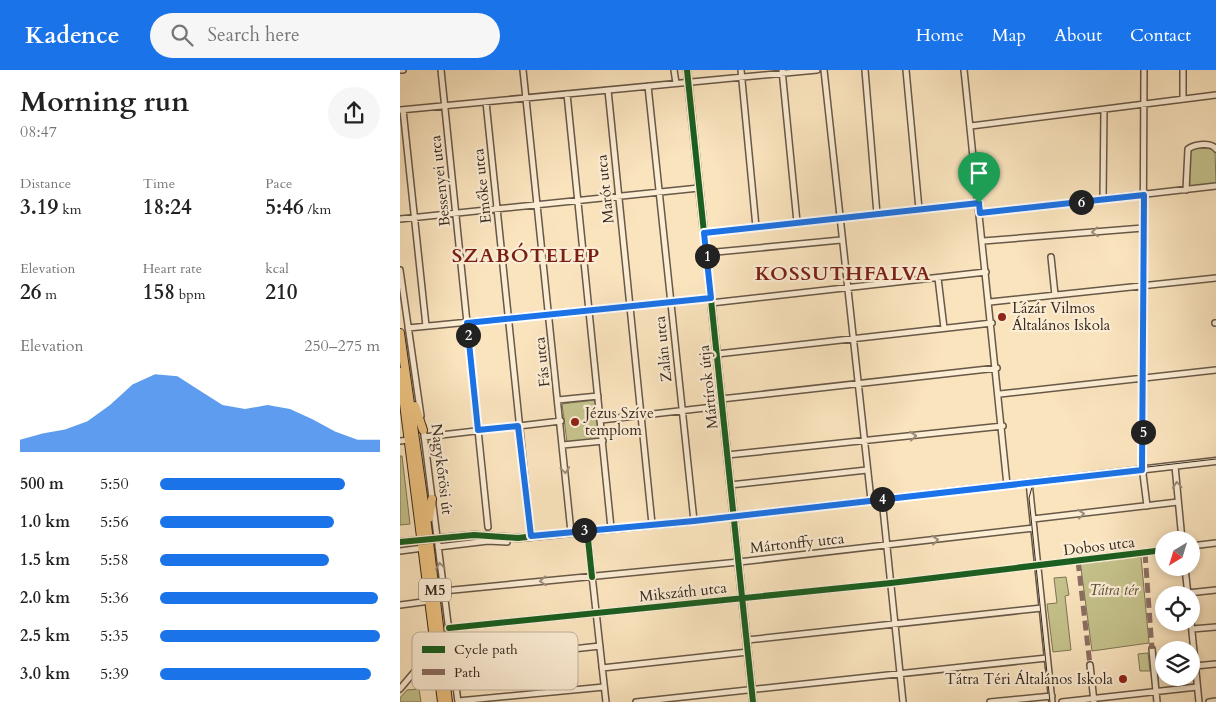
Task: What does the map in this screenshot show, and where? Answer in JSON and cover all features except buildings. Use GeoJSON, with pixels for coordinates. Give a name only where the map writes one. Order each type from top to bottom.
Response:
{"type":"FeatureCollection","features":[{"type":"Feature","properties":{"kind":"main road","name":"Nagykőrösi út"},"geometry":{"type":"LineString","coordinates":[[400,333],[428,525],[440,632]]}},
{"type":"Feature","properties":{"kind":"main road","name":"Nagykőrösi út"},"geometry":{"type":"LineString","coordinates":[[400,372],[434,632]]}},
{"type":"Feature","properties":{"kind":"main road"},"geometry":{"type":"LineString","coordinates":[[411,399],[424,434]]}},
{"type":"Feature","properties":{"kind":"main road"},"geometry":{"type":"LineString","coordinates":[[428,525],[432,499]]}},
{"type":"Feature","properties":{"kind":"street","name":"Bessenyei utca"},"geometry":{"type":"LineString","coordinates":[[441,70],[488,527]]}},
{"type":"Feature","properties":{"kind":"street","name":"Fás utca"},"geometry":{"type":"LineString","coordinates":[[523,70],[561,421],[571,532]]}},
{"type":"Feature","properties":{"kind":"street"},"geometry":{"type":"LineString","coordinates":[[674,70],[676,83]]}},
{"type":"Feature","properties":{"kind":"street","name":"Mártírok útja"},"geometry":{"type":"LineString","coordinates":[[687,70],[754,702]]}},
{"type":"Feature","properties":{"kind":"street"},"geometry":{"type":"LineString","coordinates":[[741,70],[756,226]]}},
{"type":"Feature","properties":{"kind":"street"},"geometry":{"type":"LineString","coordinates":[[426,326],[402,110],[818,70]]}},
{"type":"Feature","properties":{"kind":"street"},"geometry":{"type":"LineString","coordinates":[[824,70],[841,240],[871,500]]}},
{"type":"Feature","properties":{"kind":"street"},"geometry":{"type":"LineString","coordinates":[[865,70],[877,214]]}},
{"type":"Feature","properties":{"kind":"street"},"geometry":{"type":"LineString","coordinates":[[906,70],[919,209]]}},
{"type":"Feature","properties":{"kind":"street"},"geometry":{"type":"LineString","coordinates":[[964,70],[1000,394],[1008,484]]}},
{"type":"Feature","properties":{"kind":"street"},"geometry":{"type":"LineString","coordinates":[[1144,70],[1142,470],[1147,506]]}},
{"type":"Feature","properties":{"kind":"street"},"geometry":{"type":"LineString","coordinates":[[1183,70],[1183,99]]}},
{"type":"Feature","properties":{"kind":"street"},"geometry":{"type":"LineString","coordinates":[[782,72],[797,222]]}},
{"type":"Feature","properties":{"kind":"street","name":"Zalán utca"},"geometry":{"type":"LineString","coordinates":[[648,86],[694,521]]}},
{"type":"Feature","properties":{"kind":"street","name":"Marót utca"},"geometry":{"type":"LineString","coordinates":[[608,90],[652,524]]}},
{"type":"Feature","properties":{"kind":"street"},"geometry":{"type":"LineString","coordinates":[[568,94],[611,528]]}},
{"type":"Feature","properties":{"kind":"street"},"geometry":{"type":"LineString","coordinates":[[970,126],[1216,95]]}},
{"type":"Feature","properties":{"kind":"street","name":"Emőke utca"},"geometry":{"type":"LineString","coordinates":[[486,102],[518,426],[531,536]]}},
{"type":"Feature","properties":{"kind":"street"},"geometry":{"type":"LineString","coordinates":[[1103,199],[1104,110]]}},
{"type":"Feature","properties":{"kind":"street"},"geometry":{"type":"LineString","coordinates":[[1186,190],[1188,149],[1192,146],[1210,145],[1216,149]]}},
{"type":"Feature","properties":{"kind":"street"},"geometry":{"type":"LineString","coordinates":[[980,213],[1216,186]]}},
{"type":"Feature","properties":{"kind":"street"},"geometry":{"type":"LineString","coordinates":[[400,219],[699,188]]}},
{"type":"Feature","properties":{"kind":"street"},"geometry":{"type":"LineString","coordinates":[[704,233],[979,203]]}},
{"type":"Feature","properties":{"kind":"street"},"geometry":{"type":"LineString","coordinates":[[983,241],[1143,228]]}},
{"type":"Feature","properties":{"kind":"street"},"geometry":{"type":"LineString","coordinates":[[706,253],[841,240]]}},
{"type":"Feature","properties":{"kind":"street"},"geometry":{"type":"LineString","coordinates":[[1051,257],[1054,295]]}},
{"type":"Feature","properties":{"kind":"street","name":"Nagykőrösi út"},"geometry":{"type":"LineString","coordinates":[[400,270],[424,434],[450,632]]}},
{"type":"Feature","properties":{"kind":"street"},"geometry":{"type":"LineString","coordinates":[[408,328],[670,302],[847,288],[986,272]]}},
{"type":"Feature","properties":{"kind":"street"},"geometry":{"type":"LineString","coordinates":[[938,278],[944,328]]}},
{"type":"Feature","properties":{"kind":"street"},"geometry":{"type":"LineString","coordinates":[[990,302],[1216,278]]}},
{"type":"Feature","properties":{"kind":"street"},"geometry":{"type":"LineString","coordinates":[[717,354],[992,323]]}},
{"type":"Feature","properties":{"kind":"street"},"geometry":{"type":"LineString","coordinates":[[601,420],[682,410],[721,402],[997,368]]}},
{"type":"Feature","properties":{"kind":"street"},"geometry":{"type":"LineString","coordinates":[[1000,394],[1216,370]]}},
{"type":"Feature","properties":{"kind":"street"},"geometry":{"type":"LineString","coordinates":[[558,400],[598,396]]}},
{"type":"Feature","properties":{"kind":"street"},"geometry":{"type":"LineString","coordinates":[[424,434],[561,421]]}},
{"type":"Feature","properties":{"kind":"street"},"geometry":{"type":"LineString","coordinates":[[727,456],[1003,426]]}},
{"type":"Feature","properties":{"kind":"street"},"geometry":{"type":"LineString","coordinates":[[400,441],[409,440]]}},
{"type":"Feature","properties":{"kind":"street"},"geometry":{"type":"LineString","coordinates":[[563,445],[603,441]]}},
{"type":"Feature","properties":{"kind":"street"},"geometry":{"type":"LineString","coordinates":[[400,542],[474,535],[531,536],[694,521],[1216,461]]}},
{"type":"Feature","properties":{"kind":"street"},"geometry":{"type":"LineString","coordinates":[[1175,466],[1181,531]]}},
{"type":"Feature","properties":{"kind":"street"},"geometry":{"type":"LineString","coordinates":[[730,485],[868,470]]}},
{"type":"Feature","properties":{"kind":"street"},"geometry":{"type":"LineString","coordinates":[[990,702],[1052,699],[1029,482]]}},
{"type":"Feature","properties":{"kind":"street"},"geometry":{"type":"LineString","coordinates":[[882,499],[903,702]]}},
{"type":"Feature","properties":{"kind":"street"},"geometry":{"type":"LineString","coordinates":[[1033,519],[1178,502]]}},
{"type":"Feature","properties":{"kind":"street","name":"Mártonffy utca"},"geometry":{"type":"LineString","coordinates":[[444,591],[739,562],[1034,528]]}},
{"type":"Feature","properties":{"kind":"street"},"geometry":{"type":"LineString","coordinates":[[587,530],[606,702]]}},
{"type":"Feature","properties":{"kind":"street"},"geometry":{"type":"LineString","coordinates":[[438,547],[488,541],[507,542]]}},
{"type":"Feature","properties":{"kind":"street"},"geometry":{"type":"LineString","coordinates":[[1200,545],[1216,543]]}},
{"type":"Feature","properties":{"kind":"street"},"geometry":{"type":"LineString","coordinates":[[400,551],[423,548]]}},
{"type":"Feature","properties":{"kind":"street","name":"Dobos utca"},"geometry":{"type":"LineString","coordinates":[[1038,566],[1155,551]]}},
{"type":"Feature","properties":{"kind":"street","name":"Mikszáth utca"},"geometry":{"type":"LineString","coordinates":[[449,628],[891,583],[1038,566]]}},
{"type":"Feature","properties":{"kind":"street"},"geometry":{"type":"LineString","coordinates":[[1200,592],[1216,590]]}},
{"type":"Feature","properties":{"kind":"street"},"geometry":{"type":"LineString","coordinates":[[400,605],[430,601]]}},
{"type":"Feature","properties":{"kind":"street"},"geometry":{"type":"LineString","coordinates":[[747,640],[1042,608]]}},
{"type":"Feature","properties":{"kind":"street"},"geometry":{"type":"LineString","coordinates":[[1200,626],[1216,627]]}},
{"type":"Feature","properties":{"kind":"street"},"geometry":{"type":"LineString","coordinates":[[578,648],[600,646]]}},
{"type":"Feature","properties":{"kind":"street"},"geometry":{"type":"LineString","coordinates":[[1152,649],[1157,702]]}},
{"type":"Feature","properties":{"kind":"street"},"geometry":{"type":"LineString","coordinates":[[602,668],[748,652]]}},
{"type":"Feature","properties":{"kind":"street"},"geometry":{"type":"LineString","coordinates":[[636,702],[1047,658]]}},
{"type":"Feature","properties":{"kind":"street"},"geometry":{"type":"LineString","coordinates":[[1200,666],[1216,664]]}},
{"type":"Feature","properties":{"kind":"street"},"geometry":{"type":"LineString","coordinates":[[1090,665],[1094,700]]}},
{"type":"Feature","properties":{"kind":"street"},"geometry":{"type":"LineString","coordinates":[[400,688],[412,674]]}},
{"type":"Feature","properties":{"kind":"street"},"geometry":{"type":"LineString","coordinates":[[578,689],[604,687]]}},
{"type":"Feature","properties":{"kind":"street"},"geometry":{"type":"LineString","coordinates":[[1062,702],[1094,700],[1098,696],[1197,687],[1199,702]]}},
{"type":"Feature","properties":{"kind":"street"},"geometry":{"type":"LineString","coordinates":[[458,701],[573,690]]}},
{"type":"Feature","properties":{"kind":"street"},"geometry":{"type":"LineString","coordinates":[[1209,702],[1216,701]]}},
{"type":"Feature","properties":{"kind":"green space"},"geometry":{"type":"Polygon","coordinates":[[[1211,148],[1215,151],[1216,184],[1188,187],[1190,151],[1192,149],[1211,148]]]}},
{"type":"Feature","properties":{"kind":"green space"},"geometry":{"type":"Polygon","coordinates":[[[595,400],[599,439],[567,442],[562,404],[595,400]]]}},
{"type":"Feature","properties":{"kind":"green space"},"geometry":{"type":"Polygon","coordinates":[[[400,456],[402,456],[410,524],[400,525],[400,456]]]}},
{"type":"Feature","properties":{"kind":"green space","name":"Tátra tér"},"geometry":{"type":"Polygon","coordinates":[[[1141,557],[1149,643],[1092,651],[1080,561],[1141,557]]]}},
{"type":"Feature","properties":{"kind":"green space"},"geometry":{"type":"Polygon","coordinates":[[[1066,577],[1069,595],[1065,596],[1071,650],[1053,652],[1047,604],[1057,603],[1054,578],[1066,577]]]}},
{"type":"Feature","properties":{"kind":"green space"},"geometry":{"type":"Polygon","coordinates":[[[1148,653],[1150,671],[1140,671],[1138,654],[1148,653]]]}},
{"type":"Feature","properties":{"kind":"green space"},"geometry":{"type":"Polygon","coordinates":[[[407,690],[419,690],[421,702],[400,702],[400,698],[407,690]]]}},
{"type":"Feature","properties":{"kind":"tram line"},"geometry":{"type":"LineString","coordinates":[[1050,702],[1029,498],[1032,487],[1044,479],[1216,459]]}},
{"type":"Feature","properties":{"kind":"marked path"},"geometry":{"type":"LineString","coordinates":[[1145,553],[1152,649]]}},
{"type":"Feature","properties":{"kind":"marked path"},"geometry":{"type":"LineString","coordinates":[[1078,561],[1090,665]]}},
{"type":"Feature","properties":{"kind":"cycle path"},"geometry":{"type":"LineString","coordinates":[[687,70],[753,702]]}},
{"type":"Feature","properties":{"kind":"cycle path"},"geometry":{"type":"LineString","coordinates":[[400,542],[474,535],[518,538],[587,530],[592,577]]}},
{"type":"Feature","properties":{"kind":"cycle path"},"geometry":{"type":"LineString","coordinates":[[449,628],[891,583],[1155,551]]}},
{"type":"Feature","properties":{"kind":"place","name":"Lázár Vilmos Általános Iskola"},"geometry":{"type":"Point","coordinates":[1002,317]}},
{"type":"Feature","properties":{"kind":"place","name":"Jézus Szíve templom"},"geometry":{"type":"Point","coordinates":[575,422]}},
{"type":"Feature","properties":{"kind":"place","name":"Tátra Téri Általános Iskola"},"geometry":{"type":"Point","coordinates":[1123,679]}},
{"type":"Feature","properties":{"kind":"district","name":"SZABÓTELEP"},"geometry":{"type":"Point","coordinates":[526,255]}},
{"type":"Feature","properties":{"kind":"district","name":"KOSSUTHFALVA"},"geometry":{"type":"Point","coordinates":[843,273]}},
{"type":"Feature","properties":{"kind":"route"},"geometry":{"type":"LineString","coordinates":[[1144,195],[1142,470],[694,521],[531,536],[518,426],[478,430],[467,323],[711,298],[704,233],[979,203],[980,213],[1144,195]]}}]}
